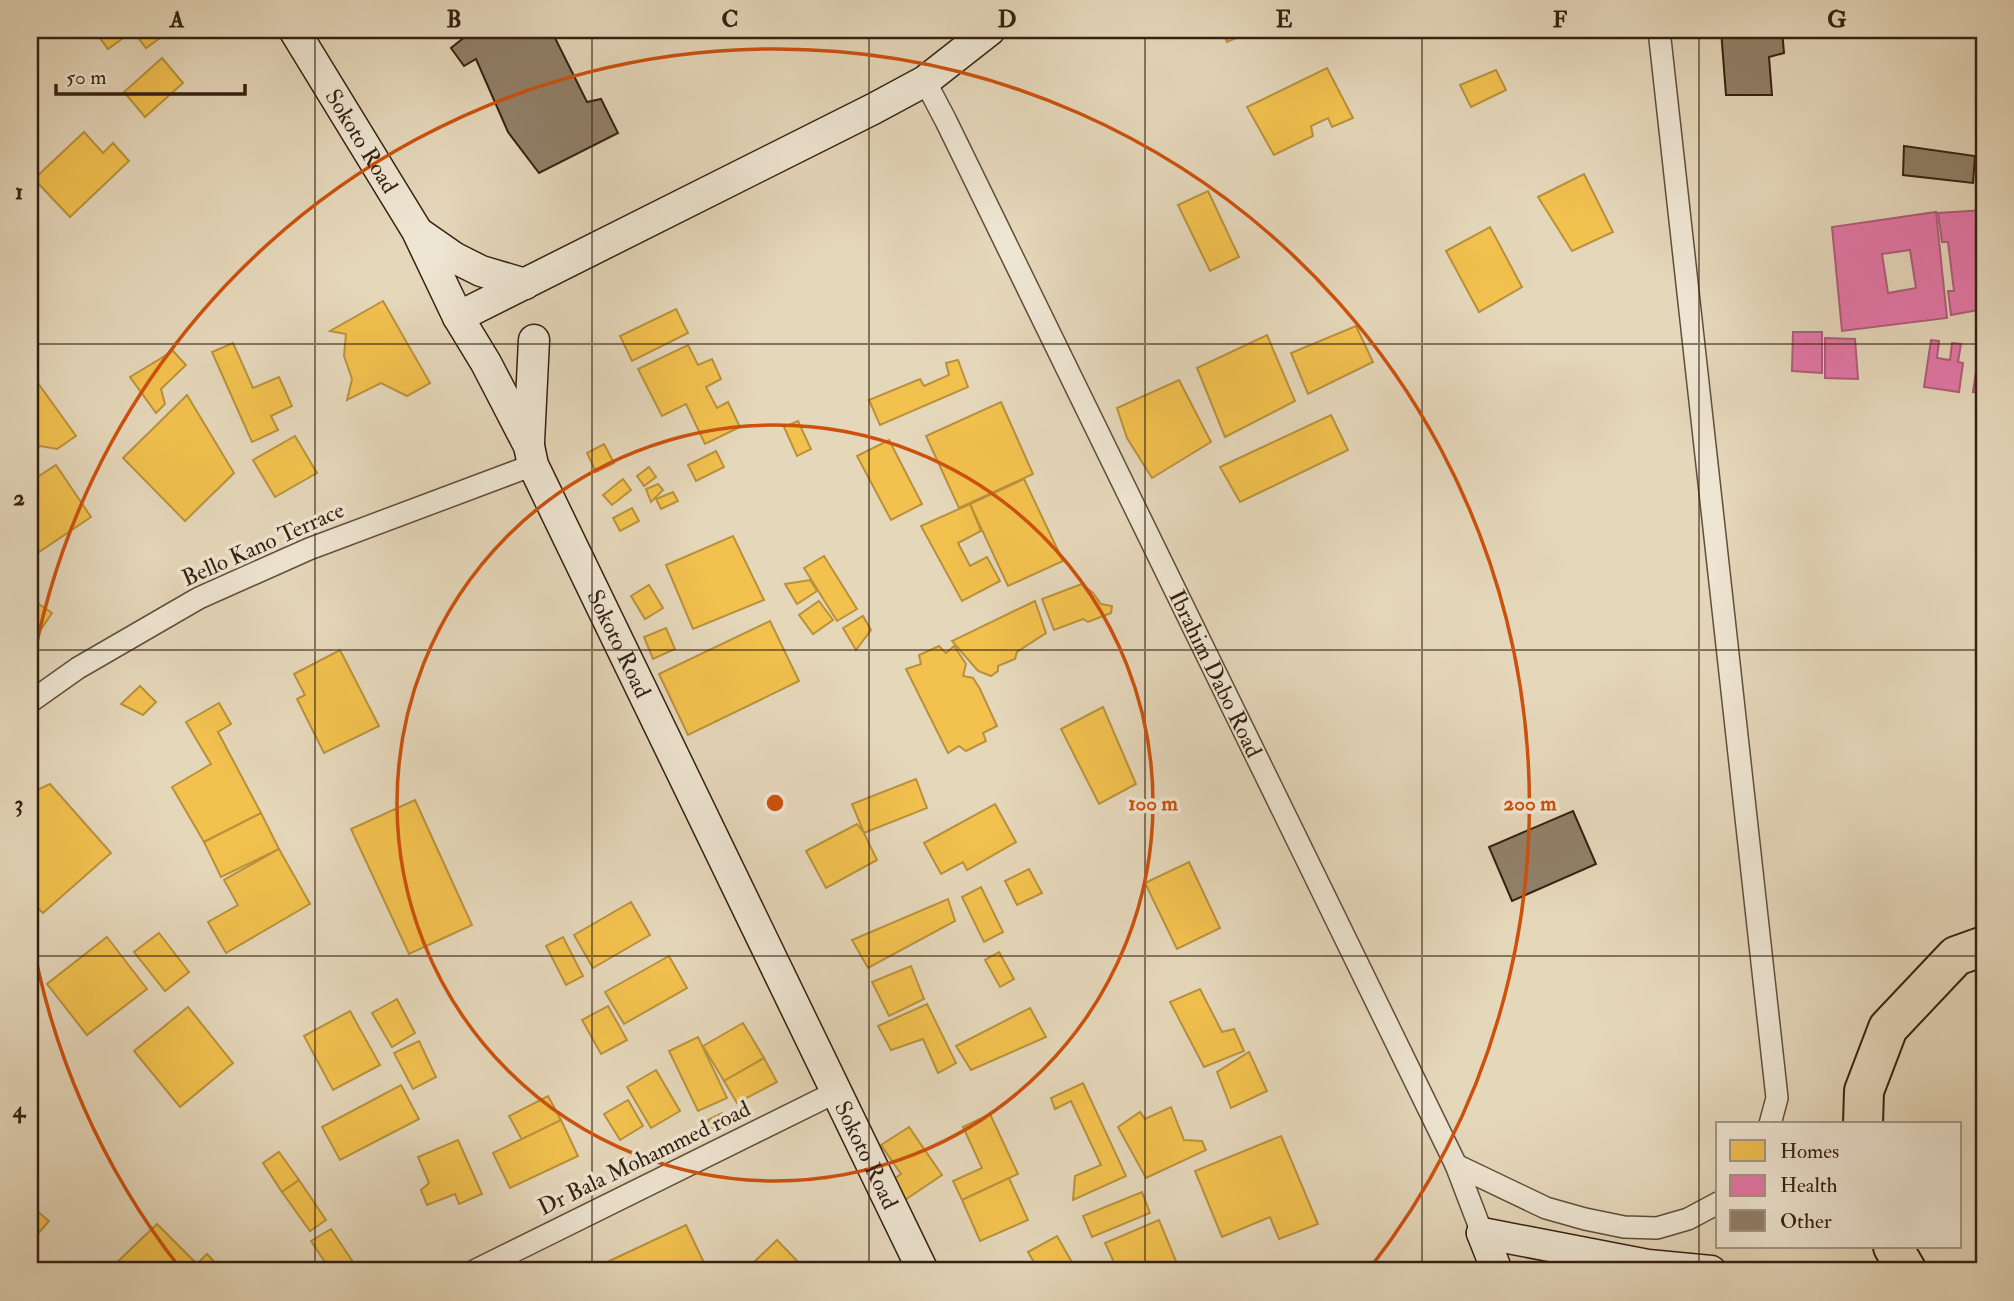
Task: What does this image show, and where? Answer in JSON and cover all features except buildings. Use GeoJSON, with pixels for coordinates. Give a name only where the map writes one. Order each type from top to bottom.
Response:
{"type":"FeatureCollection","features":[{"type":"Feature","properties":{"kind":"highway"},"geometry":{"type":"LineString","coordinates":[[1864,1108],[1888,1028],[1956,956],[1984,946]]}},
{"type":"Feature","properties":{"kind":"highway"},"geometry":{"type":"LineString","coordinates":[[1894,1248],[1907,1271]]}},
{"type":"Feature","properties":{"kind":"street","name":"Sokoto Road"},"geometry":{"type":"LineString","coordinates":[[294,30],[417,231],[458,317],[486,363],[923,1271]]}},
{"type":"Feature","properties":{"kind":"street"},"geometry":{"type":"LineString","coordinates":[[458,317],[925,81],[990,30]]}},
{"type":"Feature","properties":{"kind":"street"},"geometry":{"type":"LineString","coordinates":[[1659,30],[1777,1098],[1771,1122]]}},
{"type":"Feature","properties":{"kind":"street","name":"Ibrahim Dabo Road"},"geometry":{"type":"LineString","coordinates":[[925,81],[1456,1165],[1497,1271]]}},
{"type":"Feature","properties":{"kind":"street"},"geometry":{"type":"LineString","coordinates":[[417,231],[456,258],[481,271],[525,284]]}},
{"type":"Feature","properties":{"kind":"street"},"geometry":{"type":"LineString","coordinates":[[531,455],[534,340]]}},
{"type":"Feature","properties":{"kind":"street","name":"Bello Kano Terrace"},"geometry":{"type":"LineString","coordinates":[[30,702],[78,668],[199,598],[531,455]]}},
{"type":"Feature","properties":{"kind":"street","name":"Dr Bala Mohammed road"},"geometry":{"type":"LineString","coordinates":[[474,1271],[836,1092]]}},
{"type":"Feature","properties":{"kind":"street"},"geometry":{"type":"LineString","coordinates":[[1456,1165],[1546,1208],[1624,1227],[1657,1228],[1688,1219],[1716,1204]]}},
{"type":"Feature","properties":{"kind":"street"},"geometry":{"type":"LineString","coordinates":[[1482,1233],[1648,1265],[1711,1271]]}}]}
